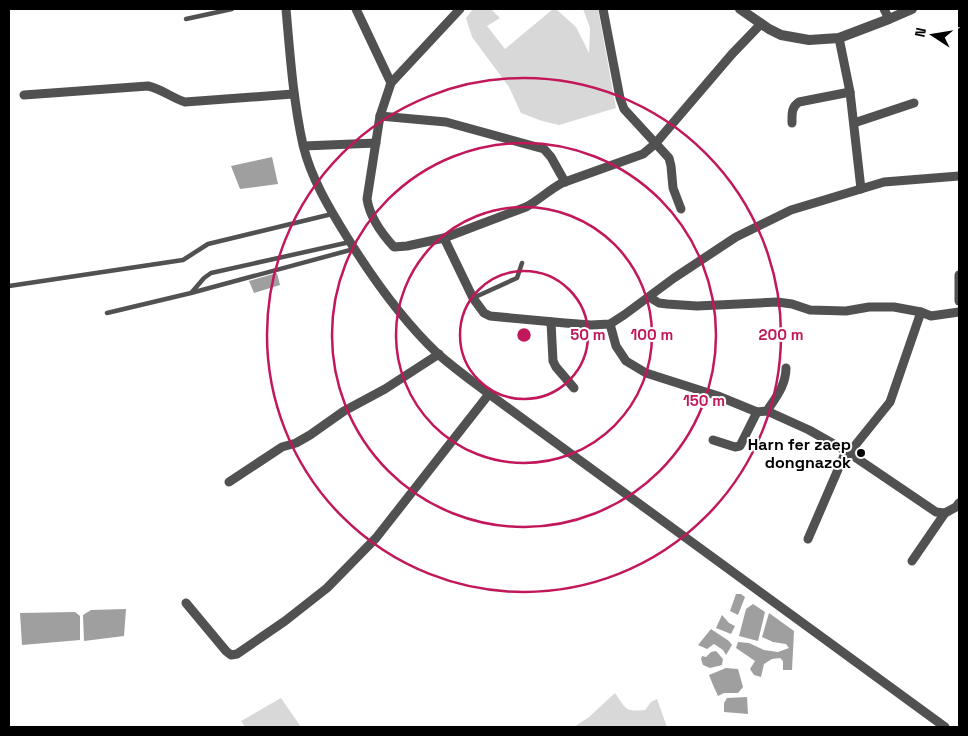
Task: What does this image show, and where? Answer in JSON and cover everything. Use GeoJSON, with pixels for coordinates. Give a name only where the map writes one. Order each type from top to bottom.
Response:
{"type":"FeatureCollection","features":[{"type":"Feature","properties":{"kind":"street"},"geometry":{"type":"LineString","coordinates":[[286,9],[293,94],[304,146],[313,176],[332,214],[382,291],[415,329],[439,354],[489,394],[944,727]]}},
{"type":"Feature","properties":{"kind":"street"},"geometry":{"type":"LineString","coordinates":[[356,9],[391,83]]}},
{"type":"Feature","properties":{"kind":"street"},"geometry":{"type":"LineString","coordinates":[[603,9],[620,98],[624,109],[668,158],[671,166],[673,188],[682,209]]}},
{"type":"Feature","properties":{"kind":"street"},"geometry":{"type":"LineString","coordinates":[[740,9],[781,35],[809,40],[839,38],[912,9]]}},
{"type":"Feature","properties":{"kind":"street"},"geometry":{"type":"LineString","coordinates":[[884,9],[889,19]]}},
{"type":"Feature","properties":{"kind":"street"},"geometry":{"type":"LineString","coordinates":[[456,10],[391,83],[380,116],[367,200],[369,210],[383,235],[394,247],[444,238],[526,207],[565,182],[642,154],[655,144],[732,54],[761,24]]}},
{"type":"Feature","properties":{"kind":"street"},"geometry":{"type":"LineString","coordinates":[[839,38],[850,92],[861,189]]}},
{"type":"Feature","properties":{"kind":"street"},"geometry":{"type":"LineString","coordinates":[[24,95],[148,86],[157,88],[186,102],[293,94]]}},
{"type":"Feature","properties":{"kind":"street"},"geometry":{"type":"LineString","coordinates":[[792,123],[795,104],[850,92]]}},
{"type":"Feature","properties":{"kind":"street"},"geometry":{"type":"LineString","coordinates":[[854,123],[914,103]]}},
{"type":"Feature","properties":{"kind":"street"},"geometry":{"type":"LineString","coordinates":[[380,116],[446,122],[544,149],[552,157],[565,182]]}},
{"type":"Feature","properties":{"kind":"street"},"geometry":{"type":"LineString","coordinates":[[304,146],[376,143]]}},
{"type":"Feature","properties":{"kind":"street"},"geometry":{"type":"LineString","coordinates":[[444,238],[474,298],[484,313],[490,316],[551,322],[591,325],[610,324],[736,237],[791,210],[884,182],[959,176]]}},
{"type":"Feature","properties":{"kind":"street"},"geometry":{"type":"LineString","coordinates":[[959,276],[959,301]]}},
{"type":"Feature","properties":{"kind":"street"},"geometry":{"type":"LineString","coordinates":[[649,297],[659,303],[697,306],[777,302],[792,304],[810,310],[846,312],[869,307],[894,307],[921,312],[931,316],[959,312]]}},
{"type":"Feature","properties":{"kind":"street"},"geometry":{"type":"LineString","coordinates":[[808,538],[847,452],[890,402],[921,312]]}},
{"type":"Feature","properties":{"kind":"street"},"geometry":{"type":"LineString","coordinates":[[551,322],[553,361],[574,388]]}},
{"type":"Feature","properties":{"kind":"street"},"geometry":{"type":"LineString","coordinates":[[610,324],[616,346],[626,361],[646,373],[718,396],[757,412],[767,411],[809,430],[847,452],[936,512],[945,513]]}},
{"type":"Feature","properties":{"kind":"street"},"geometry":{"type":"LineString","coordinates":[[230,482],[282,446],[296,443],[310,435],[344,411],[385,389],[439,354]]}},
{"type":"Feature","properties":{"kind":"street"},"geometry":{"type":"LineString","coordinates":[[767,411],[783,385],[786,368]]}},
{"type":"Feature","properties":{"kind":"street"},"geometry":{"type":"LineString","coordinates":[[186,603],[226,651],[231,654],[237,654],[277,627],[327,588],[376,538],[489,394]]}},
{"type":"Feature","properties":{"kind":"street"},"geometry":{"type":"LineString","coordinates":[[713,440],[735,447],[740,446],[757,412]]}},
{"type":"Feature","properties":{"kind":"street"},"geometry":{"type":"LineString","coordinates":[[912,560],[945,513],[958,506]]}},
{"type":"Feature","properties":{"kind":"lane"},"geometry":{"type":"LineString","coordinates":[[186,19],[232,9]]}},
{"type":"Feature","properties":{"kind":"lane"},"geometry":{"type":"LineString","coordinates":[[9,286],[183,260],[208,244],[332,214]]}},
{"type":"Feature","properties":{"kind":"lane"},"geometry":{"type":"LineString","coordinates":[[191,293],[211,273],[352,245]]}},
{"type":"Feature","properties":{"kind":"lane"},"geometry":{"type":"LineString","coordinates":[[107,314],[191,293],[352,245]]}},
{"type":"Feature","properties":{"kind":"lane"},"geometry":{"type":"LineString","coordinates":[[474,298],[517,278],[522,263]]}},
{"type":"Feature","properties":{"kind":"shaded area"},"geometry":{"type":"Polygon","coordinates":[[[473,9],[491,9],[500,18],[487,26],[505,49],[553,9],[556,9],[576,27],[589,53],[590,28],[583,9],[598,9],[616,108],[559,125],[521,113],[509,87],[472,37],[466,18],[473,9]]]}},
{"type":"Feature","properties":{"kind":"shaded area"},"geometry":{"type":"Polygon","coordinates":[[[272,157],[278,184],[240,189],[231,166],[272,157]]]}},
{"type":"Feature","properties":{"kind":"shaded area"},"geometry":{"type":"Polygon","coordinates":[[[277,273],[280,285],[254,293],[249,281],[277,273]]]}},
{"type":"Feature","properties":{"kind":"shaded area"},"geometry":{"type":"Polygon","coordinates":[[[736,594],[741,594],[745,597],[738,615],[730,611],[736,594]]]}},
{"type":"Feature","properties":{"kind":"shaded area"},"geometry":{"type":"Polygon","coordinates":[[[753,604],[765,612],[758,641],[739,636],[746,609],[753,604]]]}},
{"type":"Feature","properties":{"kind":"shaded area"},"geometry":{"type":"Polygon","coordinates":[[[126,609],[124,636],[84,641],[83,615],[91,610],[126,609]]]}},
{"type":"Feature","properties":{"kind":"shaded area"},"geometry":{"type":"Polygon","coordinates":[[[75,612],[80,616],[80,640],[22,645],[20,613],[75,612]]]}},
{"type":"Feature","properties":{"kind":"shaded area"},"geometry":{"type":"Polygon","coordinates":[[[769,613],[794,631],[792,670],[783,670],[783,661],[780,658],[772,659],[764,664],[761,677],[754,675],[750,669],[755,661],[736,648],[738,642],[749,643],[764,650],[778,652],[789,648],[786,644],[773,642],[762,637],[769,613]]]}},
{"type":"Feature","properties":{"kind":"shaded area"},"geometry":{"type":"Polygon","coordinates":[[[722,615],[729,623],[735,626],[731,634],[716,628],[722,615]]]}},
{"type":"Feature","properties":{"kind":"shaded area"},"geometry":{"type":"Polygon","coordinates":[[[711,629],[732,645],[726,655],[723,650],[714,644],[707,649],[698,645],[711,629]]]}},
{"type":"Feature","properties":{"kind":"shaded area"},"geometry":{"type":"Polygon","coordinates":[[[716,651],[723,659],[722,665],[710,668],[703,665],[702,656],[706,657],[711,652],[716,651]]]}},
{"type":"Feature","properties":{"kind":"shaded area"},"geometry":{"type":"Polygon","coordinates":[[[726,668],[738,669],[743,687],[738,693],[724,693],[718,696],[709,675],[726,668]]]}},
{"type":"Feature","properties":{"kind":"shaded area"},"geometry":{"type":"Polygon","coordinates":[[[615,693],[624,706],[630,710],[645,710],[651,702],[657,699],[667,727],[574,727],[589,717],[615,693]]]}},
{"type":"Feature","properties":{"kind":"shaded area"},"geometry":{"type":"Polygon","coordinates":[[[747,697],[748,714],[724,712],[724,703],[727,698],[747,697]]]}},
{"type":"Feature","properties":{"kind":"shaded area"},"geometry":{"type":"Polygon","coordinates":[[[281,698],[301,727],[245,727],[241,721],[281,698]]]}},
{"type":"Feature","properties":{"kind":"place","name":"Harn fer zaep dongnazok"},"geometry":{"type":"Point","coordinates":[861,453]}}]}
